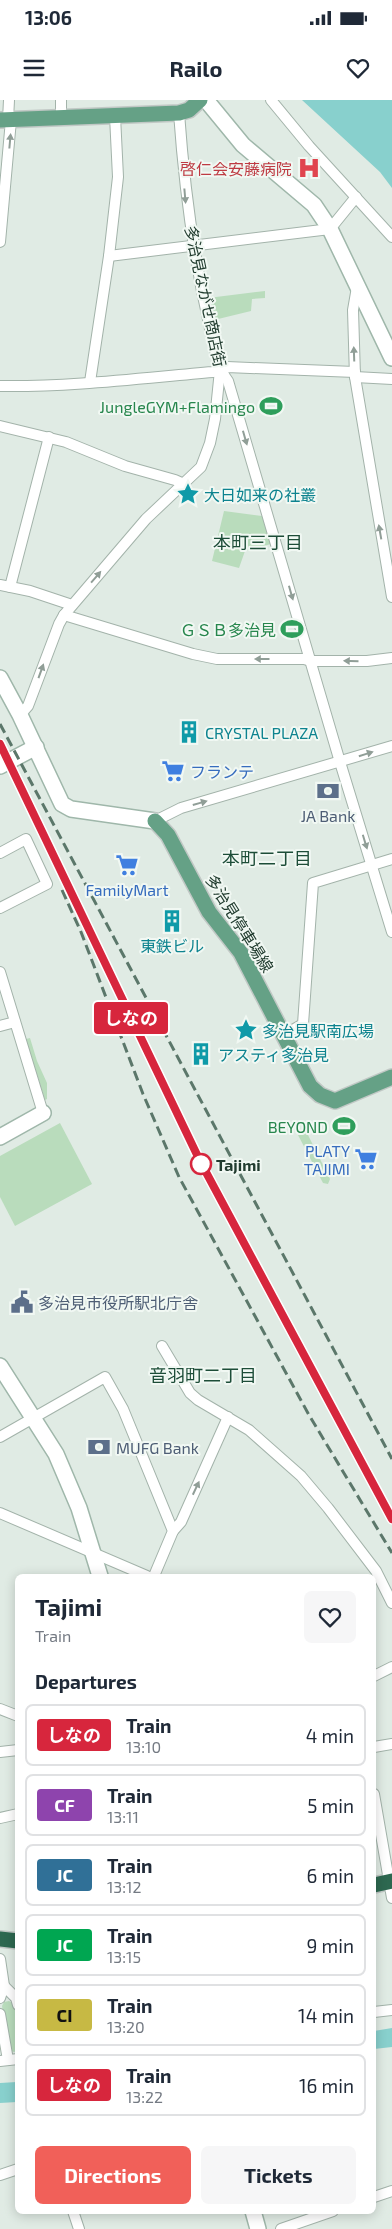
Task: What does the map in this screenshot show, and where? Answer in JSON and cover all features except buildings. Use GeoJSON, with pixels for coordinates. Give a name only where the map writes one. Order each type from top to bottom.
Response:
{"type":"FeatureCollection","features":[{"type":"Feature","properties":{"kind":"highway"},"geometry":{"type":"LineString","coordinates":[[0,1939],[15,1941]]}},
{"type":"Feature","properties":{"kind":"main road"},"geometry":{"type":"LineString","coordinates":[[7,120],[179,113],[190,110],[200,100]]}},
{"type":"Feature","properties":{"kind":"main road","name":"多治見停車場線"},"geometry":{"type":"LineString","coordinates":[[155,821],[168,835],[209,912],[241,953],[310,1086],[320,1095],[335,1101],[392,1077]]}},
{"type":"Feature","properties":{"kind":"street"},"geometry":{"type":"LineString","coordinates":[[0,242],[9,100]]}},
{"type":"Feature","properties":{"kind":"street"},"geometry":{"type":"LineString","coordinates":[[61,100],[61,118]]}},
{"type":"Feature","properties":{"kind":"street"},"geometry":{"type":"LineString","coordinates":[[206,100],[243,145],[314,205],[330,229],[392,358]]}},
{"type":"Feature","properties":{"kind":"street"},"geometry":{"type":"LineString","coordinates":[[271,100],[309,146],[392,237]]}},
{"type":"Feature","properties":{"kind":"street","name":"多治見ながせ商店街"},"geometry":{"type":"LineString","coordinates":[[179,113],[186,202],[220,370],[228,381],[392,932]]}},
{"type":"Feature","properties":{"kind":"street"},"geometry":{"type":"LineString","coordinates":[[90,382],[109,256],[118,177],[116,116]]}},
{"type":"Feature","properties":{"kind":"street"},"geometry":{"type":"LineString","coordinates":[[109,256],[330,229],[356,197]]}},
{"type":"Feature","properties":{"kind":"street"},"geometry":{"type":"LineString","coordinates":[[358,285],[353,310],[355,374],[392,597]]}},
{"type":"Feature","properties":{"kind":"street"},"geometry":{"type":"LineString","coordinates":[[0,386],[90,382],[220,370],[227,367],[270,367],[392,379]]}},
{"type":"Feature","properties":{"kind":"street"},"geometry":{"type":"LineString","coordinates":[[20,715],[28,706],[64,615],[146,519],[201,467],[210,443],[215,419],[220,370]]}},
{"type":"Feature","properties":{"kind":"street"},"geometry":{"type":"LineString","coordinates":[[0,426],[49,437],[125,466],[184,484]]}},
{"type":"Feature","properties":{"kind":"street"},"geometry":{"type":"LineString","coordinates":[[49,437],[5,586],[72,605]]}},
{"type":"Feature","properties":{"kind":"street"},"geometry":{"type":"LineString","coordinates":[[64,615],[217,660],[304,659],[311,661],[367,662],[392,658]]}},
{"type":"Feature","properties":{"kind":"street"},"geometry":{"type":"LineString","coordinates":[[0,678],[20,715],[62,804],[71,809],[82,811],[155,821],[181,808],[392,746]]}},
{"type":"Feature","properties":{"kind":"street"},"geometry":{"type":"LineString","coordinates":[[0,766],[36,748]]}},
{"type":"Feature","properties":{"kind":"street"},"geometry":{"type":"LineString","coordinates":[[0,853],[26,838],[47,884],[0,908]]}},
{"type":"Feature","properties":{"kind":"street"},"geometry":{"type":"LineString","coordinates":[[284,1035],[303,1024],[313,883],[392,859]]}},
{"type":"Feature","properties":{"kind":"street"},"geometry":{"type":"LineString","coordinates":[[0,972],[43,1113],[0,1137]]}},
{"type":"Feature","properties":{"kind":"street"},"geometry":{"type":"LineString","coordinates":[[0,1026],[15,1022]]}},
{"type":"Feature","properties":{"kind":"street"},"geometry":{"type":"LineString","coordinates":[[162,1346],[190,1393],[198,1400],[249,1430],[271,1448],[306,1482],[376,1571],[392,1603]]}},
{"type":"Feature","properties":{"kind":"street"},"geometry":{"type":"LineString","coordinates":[[0,1366],[56,1454],[80,1508],[99,1574]]}},
{"type":"Feature","properties":{"kind":"street"},"geometry":{"type":"LineString","coordinates":[[0,1437],[105,1377],[123,1409],[174,1531]]}},
{"type":"Feature","properties":{"kind":"street"},"geometry":{"type":"LineString","coordinates":[[155,1574],[174,1531],[181,1522],[228,1416]]}},
{"type":"Feature","properties":{"kind":"street"},"geometry":{"type":"LineString","coordinates":[[0,1513],[142,1574]]}},
{"type":"Feature","properties":{"kind":"street"},"geometry":{"type":"LineString","coordinates":[[376,1675],[392,1667]]}},
{"type":"Feature","properties":{"kind":"street"},"geometry":{"type":"LineString","coordinates":[[0,1709],[15,1715]]}},
{"type":"Feature","properties":{"kind":"street"},"geometry":{"type":"LineString","coordinates":[[376,1748],[392,1744]]}},
{"type":"Feature","properties":{"kind":"street"},"geometry":{"type":"LineString","coordinates":[[0,1752],[15,1750]]}},
{"type":"Feature","properties":{"kind":"street"},"geometry":{"type":"LineString","coordinates":[[376,1806],[389,1883]]}},
{"type":"Feature","properties":{"kind":"street"},"geometry":{"type":"LineString","coordinates":[[0,1818],[15,1815]]}},
{"type":"Feature","properties":{"kind":"street"},"geometry":{"type":"LineString","coordinates":[[0,1960],[4,1986],[0,1998]]}},
{"type":"Feature","properties":{"kind":"street"},"geometry":{"type":"LineString","coordinates":[[4,1986],[15,1997]]}},
{"type":"Feature","properties":{"kind":"street"},"geometry":{"type":"LineString","coordinates":[[376,2012],[392,2010]]}},
{"type":"Feature","properties":{"kind":"street"},"geometry":{"type":"LineString","coordinates":[[0,2014],[9,2060]]}},
{"type":"Feature","properties":{"kind":"street"},"geometry":{"type":"LineString","coordinates":[[0,2175],[15,2170]]}},
{"type":"Feature","properties":{"kind":"street"},"geometry":{"type":"LineString","coordinates":[[376,2196],[392,2191]]}},
{"type":"Feature","properties":{"kind":"street"},"geometry":{"type":"LineString","coordinates":[[74,2214],[79,2229]]}},
{"type":"Feature","properties":{"kind":"street"},"geometry":{"type":"LineString","coordinates":[[253,2214],[258,2229]]}},
{"type":"Feature","properties":{"kind":"street"},"geometry":{"type":"LineString","coordinates":[[281,2229],[324,2214]]}},
{"type":"Feature","properties":{"kind":"green space"},"geometry":{"type":"Polygon","coordinates":[[[265,291],[265,298],[252,299],[251,311],[214,320],[208,298],[265,291]]]}},
{"type":"Feature","properties":{"kind":"green space"},"geometry":{"type":"Polygon","coordinates":[[[224,511],[262,516],[271,544],[245,551],[239,568],[212,561],[224,511]]]}},
{"type":"Feature","properties":{"kind":"green space"},"geometry":{"type":"Polygon","coordinates":[[[30,1038],[37,1061],[47,1083],[47,1099],[45,1100],[26,1039],[30,1038]]]}},
{"type":"Feature","properties":{"kind":"green space"},"geometry":{"type":"Polygon","coordinates":[[[60,1123],[92,1184],[15,1226],[0,1197],[0,1156],[60,1123]]]}},
{"type":"Feature","properties":{"kind":"green space"},"geometry":{"type":"Polygon","coordinates":[[[306,1131],[330,1179],[328,1184],[323,1183],[298,1135],[306,1131]]]}},
{"type":"Feature","properties":{"kind":"green space"},"geometry":{"type":"Polygon","coordinates":[[[9,2001],[14,2004],[15,2009],[14,2052],[9,2050],[2,2006],[4,2002],[9,2001]]]}},
{"type":"Feature","properties":{"kind":"water"},"geometry":{"type":"Polygon","coordinates":[[[302,100],[392,100],[392,188],[380,172],[302,100]]]}},
{"type":"Feature","properties":{"kind":"water"},"geometry":{"type":"Polygon","coordinates":[[[392,2028],[392,2047],[376,2049],[376,2031],[392,2028]]]}},
{"type":"Feature","properties":{"kind":"water"},"geometry":{"type":"Polygon","coordinates":[[[15,2082],[15,2102],[0,2103],[0,2083],[15,2082]]]}},
{"type":"Feature","properties":{"kind":"railway"},"geometry":{"type":"LineString","coordinates":[[0,724],[392,1459]]}},
{"type":"Feature","properties":{"kind":"railway"},"geometry":{"type":"LineString","coordinates":[[0,744],[200,1161],[392,1519]]}},
{"type":"Feature","properties":{"kind":"railway"},"geometry":{"type":"LineString","coordinates":[[62,890],[81,932],[143,1094],[179,1177],[309,1415],[392,1553]]}},
{"type":"Feature","properties":{"kind":"train","name":"しなの"},"geometry":{"type":"LineString","coordinates":[[0,744],[27,796],[52,853],[200,1161],[392,1519]]}},
{"type":"Feature","properties":{"kind":"place","name":"啓仁会安藤病院"},"geometry":{"type":"Point","coordinates":[309,168]}},
{"type":"Feature","properties":{"kind":"place","name":"JungleGYM+Flamingo"},"geometry":{"type":"Point","coordinates":[271,406]}},
{"type":"Feature","properties":{"kind":"place","name":"大日如来の社叢"},"geometry":{"type":"Point","coordinates":[188,494]}},
{"type":"Feature","properties":{"kind":"place","name":"ＧＳＢ多治見"},"geometry":{"type":"Point","coordinates":[292,629]}},
{"type":"Feature","properties":{"kind":"place","name":"CRYSTAL PLAZA"},"geometry":{"type":"Point","coordinates":[189,732]}},
{"type":"Feature","properties":{"kind":"place","name":"フランテ"},"geometry":{"type":"Point","coordinates":[173,771]}},
{"type":"Feature","properties":{"kind":"place","name":"JA Bank"},"geometry":{"type":"Point","coordinates":[328,791]}},
{"type":"Feature","properties":{"kind":"place","name":"FamilyMart"},"geometry":{"type":"Point","coordinates":[127,865]}},
{"type":"Feature","properties":{"kind":"place","name":"東鉄ビル"},"geometry":{"type":"Point","coordinates":[172,921]}},
{"type":"Feature","properties":{"kind":"place","name":"多治見駅南広場"},"geometry":{"type":"Point","coordinates":[246,1030]}},
{"type":"Feature","properties":{"kind":"place","name":"アスティ多治見"},"geometry":{"type":"Point","coordinates":[201,1054]}},
{"type":"Feature","properties":{"kind":"place","name":"BEYOND"},"geometry":{"type":"Point","coordinates":[344,1126]}},
{"type":"Feature","properties":{"kind":"place","name":"PLATY TAJIMI"},"geometry":{"type":"Point","coordinates":[366,1159]}},
{"type":"Feature","properties":{"kind":"place","name":"Tajimi"},"geometry":{"type":"Point","coordinates":[201,1164]}},
{"type":"Feature","properties":{"kind":"place","name":"多治見市役所駅北庁舎"},"geometry":{"type":"Point","coordinates":[22,1302]}},
{"type":"Feature","properties":{"kind":"place","name":"MUFG Bank"},"geometry":{"type":"Point","coordinates":[99,1447]}},
{"type":"Feature","properties":{"kind":"district","name":"本町三丁目"},"geometry":{"type":"Point","coordinates":[258,542]}},
{"type":"Feature","properties":{"kind":"district","name":"本町二丁目"},"geometry":{"type":"Point","coordinates":[267,858]}},
{"type":"Feature","properties":{"kind":"district","name":"音羽町二丁目"},"geometry":{"type":"Point","coordinates":[203,1375]}}]}
